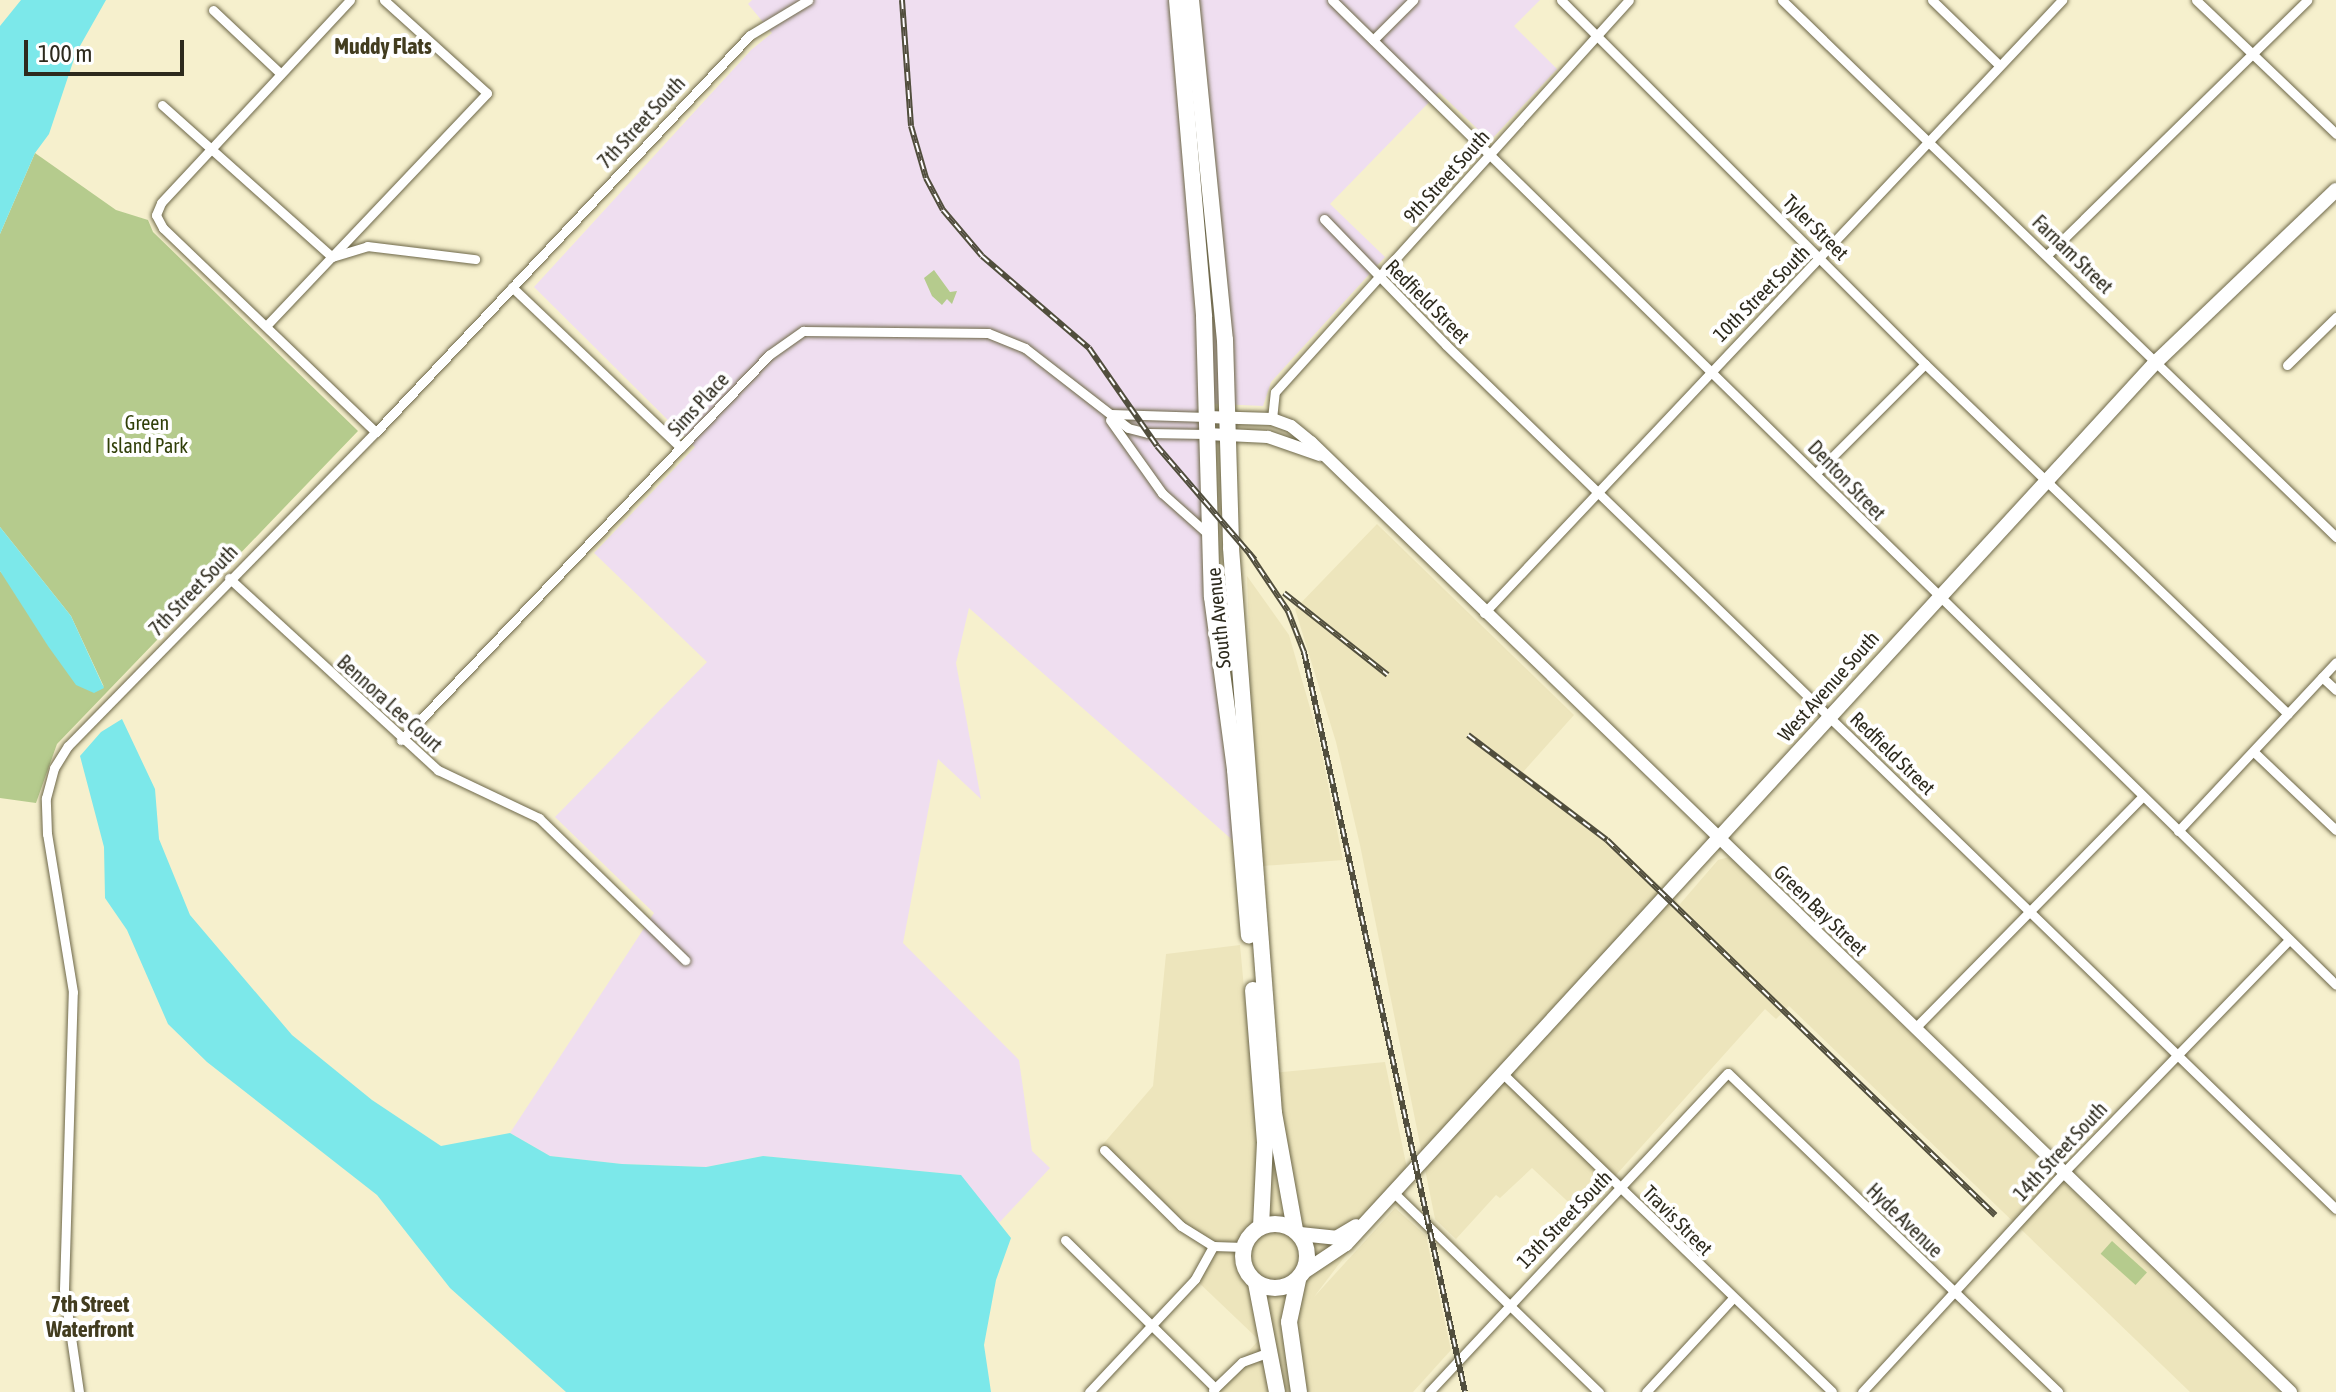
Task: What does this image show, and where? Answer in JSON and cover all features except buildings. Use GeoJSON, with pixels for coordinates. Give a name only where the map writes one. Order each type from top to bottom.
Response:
{"type":"FeatureCollection","features":[{"type":"Feature","properties":{"kind":"highway","name":"South Avenue"},"geometry":{"type":"LineString","coordinates":[[1177,0],[1201,268],[1208,534],[1248,921],[1265,1142],[1261,1227]]}},
{"type":"Feature","properties":{"kind":"highway","name":"South Avenue"},"geometry":{"type":"LineString","coordinates":[[1191,0],[1228,424],[1231,548],[1274,1113],[1297,1232],[1307,1253],[1302,1275],[1289,1302],[1299,1392]]}},
{"type":"Feature","properties":{"kind":"highway"},"geometry":{"type":"LineString","coordinates":[[1277,1392],[1272,1351],[1256,1283],[1244,1264],[1244,1247],[1261,1227],[1275,1224],[1297,1232]]}},
{"type":"Feature","properties":{"kind":"highway"},"geometry":{"type":"LineString","coordinates":[[1256,1283],[1282,1288],[1302,1275]]}},
{"type":"Feature","properties":{"kind":"main road","name":"West Avenue South"},"geometry":{"type":"LineString","coordinates":[[1302,1275],[1333,1256],[1937,596],[2156,362],[2336,190]]}},
{"type":"Feature","properties":{"kind":"main road","name":"West Avenue South"},"geometry":{"type":"LineString","coordinates":[[1297,1232],[1336,1238],[1363,1222]]}},
{"type":"Feature","properties":{"kind":"street"},"geometry":{"type":"LineString","coordinates":[[350,0],[210,149],[156,215],[163,228],[376,432]]}},
{"type":"Feature","properties":{"kind":"street"},"geometry":{"type":"LineString","coordinates":[[266,326],[487,93],[384,0]]}},
{"type":"Feature","properties":{"kind":"street","name":"7th Street South"},"geometry":{"type":"LineString","coordinates":[[79,1392],[64,1289],[73,992],[47,834],[46,798],[68,746],[229,578],[376,432],[750,35],[808,0]]}},
{"type":"Feature","properties":{"kind":"street","name":"Denton Street"},"geometry":{"type":"LineString","coordinates":[[1332,0],[1711,368],[1937,596],[2336,985]]}},
{"type":"Feature","properties":{"kind":"street"},"geometry":{"type":"LineString","coordinates":[[1373,40],[1413,0]]}},
{"type":"Feature","properties":{"kind":"street","name":"Tyler Street"},"geometry":{"type":"LineString","coordinates":[[1561,0],[1925,364],[2288,714]]}},
{"type":"Feature","properties":{"kind":"street","name":"9th Street South"},"geometry":{"type":"LineString","coordinates":[[1272,419],[1275,392],[1629,0]]}},
{"type":"Feature","properties":{"kind":"street","name":"Farnam Street"},"geometry":{"type":"LineString","coordinates":[[1782,0],[2048,254],[2336,537]]}},
{"type":"Feature","properties":{"kind":"street"},"geometry":{"type":"LineString","coordinates":[[1932,0],[1999,65]]}},
{"type":"Feature","properties":{"kind":"street","name":"10th Street South"},"geometry":{"type":"LineString","coordinates":[[1484,613],[1711,368],[1822,258],[2062,0]]}},
{"type":"Feature","properties":{"kind":"street"},"geometry":{"type":"LineString","coordinates":[[2196,0],[2336,134]]}},
{"type":"Feature","properties":{"kind":"street"},"geometry":{"type":"LineString","coordinates":[[2048,254],[2307,0]]}},
{"type":"Feature","properties":{"kind":"street"},"geometry":{"type":"LineString","coordinates":[[213,10],[281,74]]}},
{"type":"Feature","properties":{"kind":"street"},"geometry":{"type":"LineString","coordinates":[[162,105],[332,257]]}},
{"type":"Feature","properties":{"kind":"street","name":"Redfield Street"},"geometry":{"type":"LineString","coordinates":[[1324,219],[1378,277],[2336,1209]]}},
{"type":"Feature","properties":{"kind":"street"},"geometry":{"type":"LineString","coordinates":[[332,257],[367,246],[475,259]]}},
{"type":"Feature","properties":{"kind":"street"},"geometry":{"type":"LineString","coordinates":[[512,287],[681,448]]}},
{"type":"Feature","properties":{"kind":"street"},"geometry":{"type":"LineString","coordinates":[[2287,365],[2336,317]]}},
{"type":"Feature","properties":{"kind":"street","name":"Sims Place"},"geometry":{"type":"LineString","coordinates":[[401,740],[780,344],[823,327],[982,332],[1004,338],[1038,357],[1100,408],[1148,433],[1207,426]]}},
{"type":"Feature","properties":{"kind":"street"},"geometry":{"type":"LineString","coordinates":[[1816,473],[1925,364]]}},
{"type":"Feature","properties":{"kind":"street","name":"Sims Place"},"geometry":{"type":"LineString","coordinates":[[1100,408],[1162,493],[1208,534]]}},
{"type":"Feature","properties":{"kind":"street","name":"Sims Place"},"geometry":{"type":"LineString","coordinates":[[1110,414],[1207,426]]}},
{"type":"Feature","properties":{"kind":"street","name":"Green Bay Street"},"geometry":{"type":"LineString","coordinates":[[1207,426],[1272,419],[1291,426],[2291,1392]]}},
{"type":"Feature","properties":{"kind":"street","name":"Green Bay Street"},"geometry":{"type":"LineString","coordinates":[[1228,424],[1324,456]]}},
{"type":"Feature","properties":{"kind":"street","name":"Bennora Lee Court"},"geometry":{"type":"LineString","coordinates":[[229,578],[401,740],[438,770],[539,818],[685,960]]}},
{"type":"Feature","properties":{"kind":"street"},"geometry":{"type":"LineString","coordinates":[[2178,831],[2336,662]]}},
{"type":"Feature","properties":{"kind":"street"},"geometry":{"type":"LineString","coordinates":[[2322,677],[2336,690]]}},
{"type":"Feature","properties":{"kind":"street"},"geometry":{"type":"LineString","coordinates":[[2254,752],[2336,830]]}},
{"type":"Feature","properties":{"kind":"street"},"geometry":{"type":"LineString","coordinates":[[1915,1028],[2142,797]]}},
{"type":"Feature","properties":{"kind":"street","name":"14th Street South"},"geometry":{"type":"LineString","coordinates":[[1862,1392],[2064,1172],[2289,940]]}},
{"type":"Feature","properties":{"kind":"street","name":"Travis Street"},"geometry":{"type":"LineString","coordinates":[[1501,1072],[1732,1299],[1832,1392]]}},
{"type":"Feature","properties":{"kind":"street","name":"13th Street South"},"geometry":{"type":"LineString","coordinates":[[1429,1392],[1508,1304],[1728,1073]]}},
{"type":"Feature","properties":{"kind":"street","name":"Hyde Avenue"},"geometry":{"type":"LineString","coordinates":[[1728,1073],[2058,1392]]}},
{"type":"Feature","properties":{"kind":"street"},"geometry":{"type":"LineString","coordinates":[[1104,1150],[1181,1226],[1213,1246],[1244,1247]]}},
{"type":"Feature","properties":{"kind":"street"},"geometry":{"type":"LineString","coordinates":[[1392,1191],[1599,1392]]}},
{"type":"Feature","properties":{"kind":"street"},"geometry":{"type":"LineString","coordinates":[[1065,1240],[1213,1390],[1242,1362],[1272,1351]]}},
{"type":"Feature","properties":{"kind":"street"},"geometry":{"type":"LineString","coordinates":[[1089,1392],[1195,1279],[1213,1246]]}},
{"type":"Feature","properties":{"kind":"street"},"geometry":{"type":"LineString","coordinates":[[1646,1392],[1732,1299]]}},
{"type":"Feature","properties":{"kind":"shaded area"},"geometry":{"type":"Polygon","coordinates":[[[752,0],[1540,0],[1514,26],[1557,69],[1490,141],[1439,92],[1330,204],[1385,257],[1271,382],[1263,406],[1198,403],[1237,844],[969,608],[956,663],[981,799],[938,759],[903,943],[1019,1060],[1032,1151],[1050,1168],[999,1223],[960,1175],[763,1156],[706,1167],[622,1164],[550,1156],[510,1133],[654,913],[555,817],[707,662],[594,553],[695,447],[534,287],[751,50],[772,33],[748,4],[752,0]]]}},
{"type":"Feature","properties":{"kind":"shaded area"},"geometry":{"type":"Polygon","coordinates":[[[1377,524],[1574,715],[1523,772],[1605,835],[1680,904],[1718,860],[1729,857],[2279,1392],[2190,1392],[1789,1006],[1776,1019],[1765,1009],[1581,1214],[1532,1168],[1500,1198],[1496,1195],[1456,1239],[1435,1219],[1360,845],[1336,742],[1295,609],[1377,524]]]}},
{"type":"Feature","properties":{"kind":"shaded area"},"geometry":{"type":"Polygon","coordinates":[[[1247,576],[1289,635],[1319,739],[1343,860],[1263,866],[1254,785],[1247,576]]]}},
{"type":"Feature","properties":{"kind":"shaded area"},"geometry":{"type":"Polygon","coordinates":[[[1240,945],[1252,1075],[1385,1062],[1408,1173],[1314,1297],[1395,1208],[1426,1236],[1451,1350],[1413,1392],[1211,1392],[1259,1340],[1195,1279],[1212,1246],[1098,1150],[1153,1086],[1166,954],[1240,945]]]}},
{"type":"Feature","properties":{"kind":"green space","name":"Green Island Park"},"geometry":{"type":"Polygon","coordinates":[[[35,153],[116,210],[148,220],[153,232],[358,431],[57,744],[36,803],[0,798],[0,571],[104,687],[71,616],[0,527],[0,234],[35,153]]]}},
{"type":"Feature","properties":{"kind":"green space"},"geometry":{"type":"Polygon","coordinates":[[[934,270],[950,292],[957,291],[952,304],[947,299],[942,305],[932,296],[924,278],[934,270]]]}},
{"type":"Feature","properties":{"kind":"green space"},"geometry":{"type":"Polygon","coordinates":[[[2112,1241],[2147,1272],[2136,1285],[2101,1254],[2112,1241]]]}},
{"type":"Feature","properties":{"kind":"water"},"geometry":{"type":"Polygon","coordinates":[[[21,0],[106,0],[76,53],[49,134],[35,153],[0,234],[0,26],[21,0]]]}},
{"type":"Feature","properties":{"kind":"water"},"geometry":{"type":"Polygon","coordinates":[[[0,527],[71,616],[104,688],[94,693],[76,685],[48,646],[0,571],[0,527]]]}},
{"type":"Feature","properties":{"kind":"water"},"geometry":{"type":"Polygon","coordinates":[[[122,719],[155,789],[159,839],[190,915],[292,1035],[372,1100],[441,1146],[510,1133],[550,1156],[622,1164],[706,1167],[763,1156],[961,1175],[1011,1238],[996,1280],[984,1345],[991,1392],[566,1392],[450,1288],[377,1195],[207,1062],[168,1024],[127,930],[105,898],[104,847],[80,756],[101,732],[122,719]]]}},
{"type":"Feature","properties":{"kind":"railway"},"geometry":{"type":"LineString","coordinates":[[902,0],[911,126],[926,178],[943,210],[982,256],[1089,348],[1157,446],[1255,560]]}},
{"type":"Feature","properties":{"kind":"railway"},"geometry":{"type":"LineString","coordinates":[[1249,553],[1288,611],[1304,652],[1465,1392]]}},
{"type":"Feature","properties":{"kind":"railway"},"geometry":{"type":"LineString","coordinates":[[1284,593],[1388,675]]}},
{"type":"Feature","properties":{"kind":"railway"},"geometry":{"type":"LineString","coordinates":[[1468,735],[1607,840],[1995,1215]]}},
{"type":"Feature","properties":{"kind":"district","name":"Muddy Flats"},"geometry":{"type":"Point","coordinates":[383,47]}},
{"type":"Feature","properties":{"kind":"district","name":"7th Street Waterfront"},"geometry":{"type":"Point","coordinates":[90,1316]}}]}
